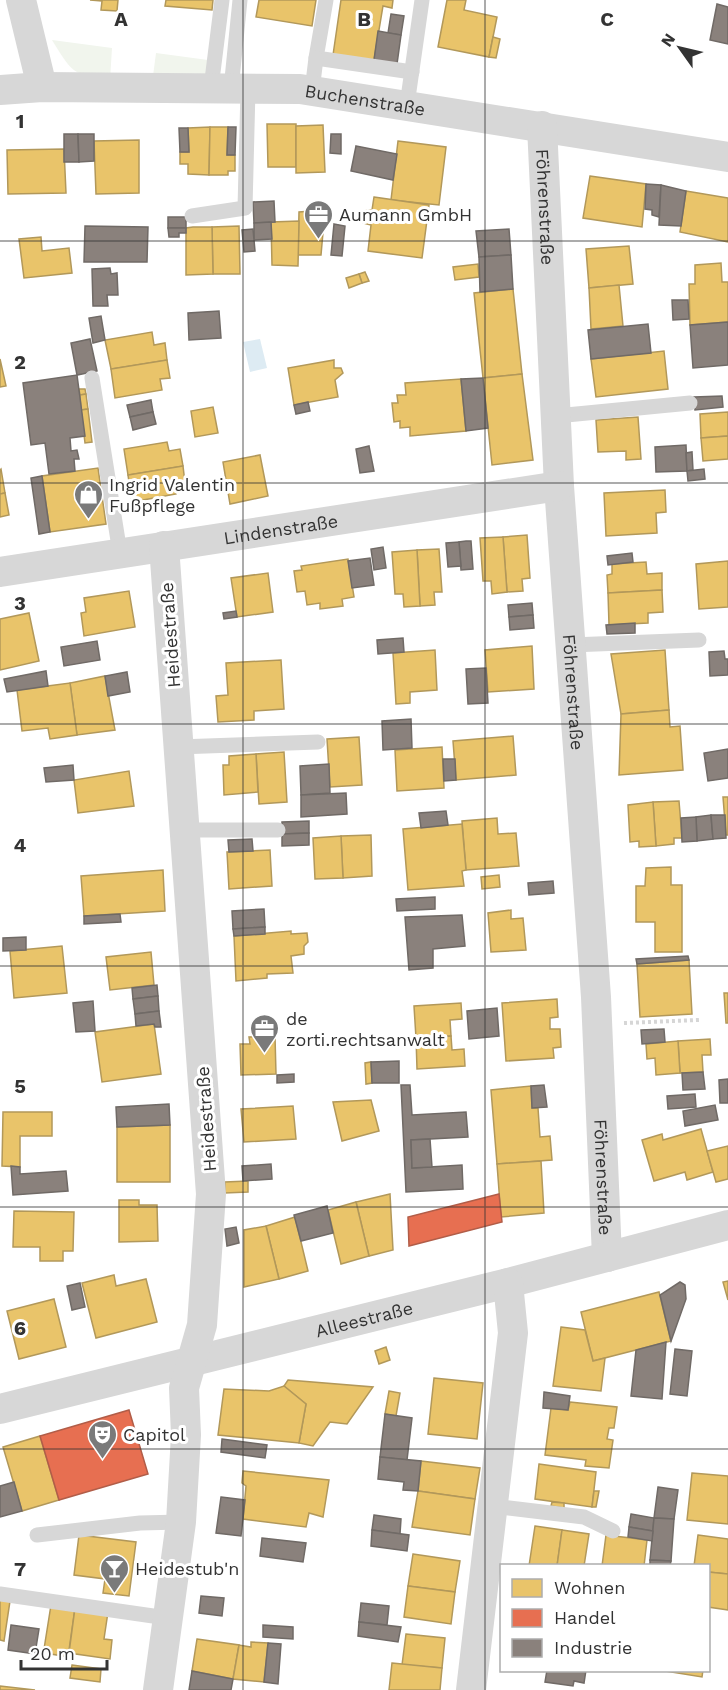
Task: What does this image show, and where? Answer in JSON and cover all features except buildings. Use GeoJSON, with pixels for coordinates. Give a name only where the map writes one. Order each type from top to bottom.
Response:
{"type":"FeatureCollection","features":[{"type":"Feature","properties":{"kind":"street"},"geometry":{"type":"LineString","coordinates":[[21,0],[42,87]]}},
{"type":"Feature","properties":{"kind":"street","name":"Buchenstraße"},"geometry":{"type":"LineString","coordinates":[[0,90],[42,87],[312,91],[728,157]]}},
{"type":"Feature","properties":{"kind":"street","name":"Föhrenstraße"},"geometry":{"type":"LineString","coordinates":[[542,126],[559,486],[597,1024],[607,1257]]}},
{"type":"Feature","properties":{"kind":"street","name":"Lindenstraße"},"geometry":{"type":"LineString","coordinates":[[0,572],[559,486]]}},
{"type":"Feature","properties":{"kind":"street","name":"Heidestraße"},"geometry":{"type":"LineString","coordinates":[[158,1690],[181,1521],[186,1435],[184,1388],[202,1325],[211,1194],[164,546]]}},
{"type":"Feature","properties":{"kind":"street","name":"Alleestraße"},"geometry":{"type":"LineString","coordinates":[[0,1409],[508,1283],[728,1225]]}},
{"type":"Feature","properties":{"kind":"street"},"geometry":{"type":"LineString","coordinates":[[471,1690],[491,1601],[492,1506],[513,1333],[508,1283]]}},
{"type":"Feature","properties":{"kind":"lane"},"geometry":{"type":"LineString","coordinates":[[192,216],[245,208],[222,0]]}},
{"type":"Feature","properties":{"kind":"lane"},"geometry":{"type":"LineString","coordinates":[[230,88],[240,0]]}},
{"type":"Feature","properties":{"kind":"lane"},"geometry":{"type":"LineString","coordinates":[[312,91],[326,0]]}},
{"type":"Feature","properties":{"kind":"lane"},"geometry":{"type":"LineString","coordinates":[[407,105],[422,0]]}},
{"type":"Feature","properties":{"kind":"lane"},"geometry":{"type":"LineString","coordinates":[[316,58],[412,72]]}},
{"type":"Feature","properties":{"kind":"lane"},"geometry":{"type":"LineString","coordinates":[[92,378],[120,553]]}},
{"type":"Feature","properties":{"kind":"lane"},"geometry":{"type":"LineString","coordinates":[[556,416],[690,403]]}},
{"type":"Feature","properties":{"kind":"lane"},"geometry":{"type":"LineString","coordinates":[[570,645],[699,640]]}},
{"type":"Feature","properties":{"kind":"lane"},"geometry":{"type":"LineString","coordinates":[[178,747],[318,742]]}},
{"type":"Feature","properties":{"kind":"lane"},"geometry":{"type":"LineString","coordinates":[[184,830],[279,830]]}},
{"type":"Feature","properties":{"kind":"lane"},"geometry":{"type":"LineString","coordinates":[[492,1506],[584,1516],[613,1531]]}},
{"type":"Feature","properties":{"kind":"lane"},"geometry":{"type":"LineString","coordinates":[[37,1535],[140,1523],[181,1521]]}},
{"type":"Feature","properties":{"kind":"lane"},"geometry":{"type":"LineString","coordinates":[[0,1594],[167,1618]]}},
{"type":"Feature","properties":{"kind":"path"},"geometry":{"type":"LineString","coordinates":[[597,1024],[699,1020]]}},
{"type":"Feature","properties":{"kind":"shaded area"},"geometry":{"type":"Polygon","coordinates":[[[52,40],[112,48],[110,80],[80,74],[74,70],[52,40]]]}},
{"type":"Feature","properties":{"kind":"shaded area"},"geometry":{"type":"Polygon","coordinates":[[[156,53],[208,60],[206,75],[153,76],[156,53]]]}},
{"type":"Feature","properties":{"kind":"shaded area"},"geometry":{"type":"Polygon","coordinates":[[[260,339],[267,368],[250,372],[243,342],[260,339]]]}},
{"type":"Feature","properties":{"kind":"place","name":"Aumann GmbH"},"geometry":{"type":"Point","coordinates":[318,240]}},
{"type":"Feature","properties":{"kind":"place","name":"Ingrid Valentin Fußpflege"},"geometry":{"type":"Point","coordinates":[88,520]}},
{"type":"Feature","properties":{"kind":"place","name":"de zorti.rechtsanwalt"},"geometry":{"type":"Point","coordinates":[265,1054]}},
{"type":"Feature","properties":{"kind":"place","name":"Capitol"},"geometry":{"type":"Point","coordinates":[102,1460]}},
{"type":"Feature","properties":{"kind":"place","name":"Heidestub'n"},"geometry":{"type":"Point","coordinates":[114,1594]}}]}
